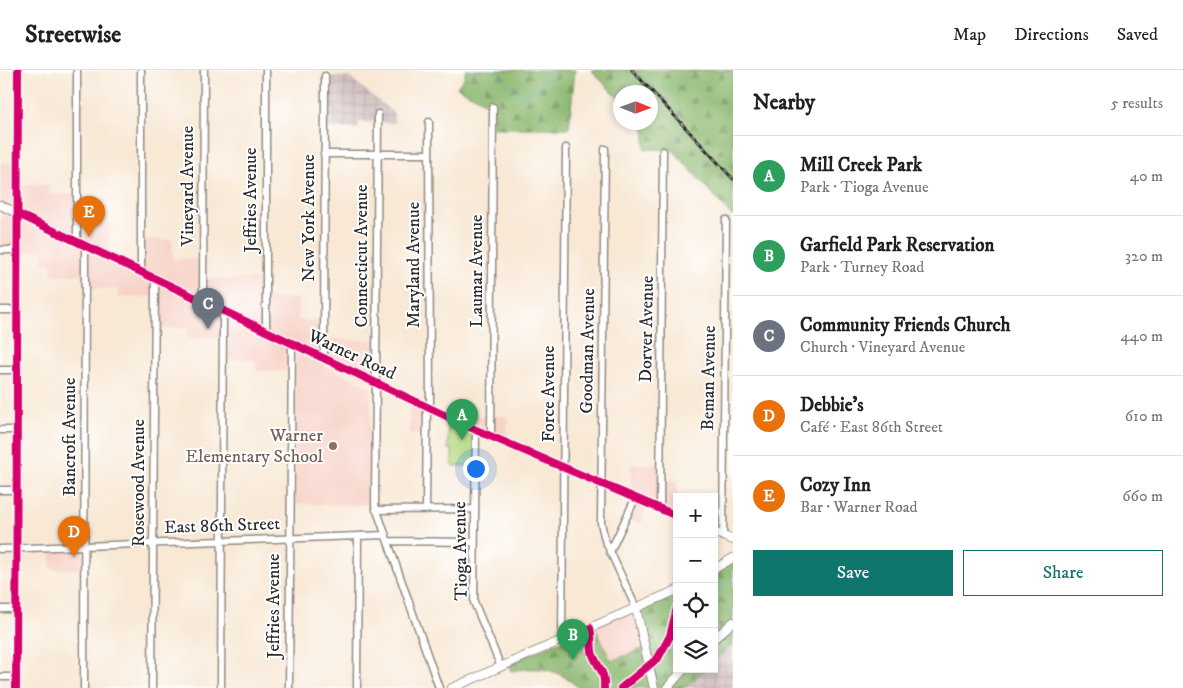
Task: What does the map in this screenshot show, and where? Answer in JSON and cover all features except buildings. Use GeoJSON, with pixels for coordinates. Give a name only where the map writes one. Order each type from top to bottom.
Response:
{"type":"FeatureCollection","features":[{"type":"Feature","properties":{"kind":"main road","name":"Warner Road"},"geometry":{"type":"LineString","coordinates":[[0,205],[476,430],[673,514]]}},
{"type":"Feature","properties":{"kind":"main road"},"geometry":{"type":"LineString","coordinates":[[718,534],[733,540]]}},
{"type":"Feature","properties":{"kind":"main road"},"geometry":{"type":"LineString","coordinates":[[718,567],[733,558]]}},
{"type":"Feature","properties":{"kind":"main road"},"geometry":{"type":"LineString","coordinates":[[452,688],[673,592]]}},
{"type":"Feature","properties":{"kind":"main road"},"geometry":{"type":"LineString","coordinates":[[636,608],[654,688]]}},
{"type":"Feature","properties":{"kind":"main road"},"geometry":{"type":"LineString","coordinates":[[718,635],[733,622]]}},
{"type":"Feature","properties":{"kind":"main road"},"geometry":{"type":"LineString","coordinates":[[667,688],[680,673]]}},
{"type":"Feature","properties":{"kind":"street"},"geometry":{"type":"LineString","coordinates":[[16,688],[18,70]]}},
{"type":"Feature","properties":{"kind":"street"},"geometry":{"type":"LineString","coordinates":[[77,70],[77,242]]}},
{"type":"Feature","properties":{"kind":"street"},"geometry":{"type":"LineString","coordinates":[[141,272],[142,70]]}},
{"type":"Feature","properties":{"kind":"street","name":"Vineyard Avenue"},"geometry":{"type":"LineString","coordinates":[[203,302],[204,70]]}},
{"type":"Feature","properties":{"kind":"street","name":"Jeffries Avenue"},"geometry":{"type":"LineString","coordinates":[[266,70],[266,331]]}},
{"type":"Feature","properties":{"kind":"street","name":"New York Avenue"},"geometry":{"type":"LineString","coordinates":[[324,359],[325,76]]}},
{"type":"Feature","properties":{"kind":"street","name":"Laumar Avenue"},"geometry":{"type":"LineString","coordinates":[[491,436],[494,107]]}},
{"type":"Feature","properties":{"kind":"street","name":"Connecticut Avenue"},"geometry":{"type":"LineString","coordinates":[[378,114],[376,510],[439,688]]}},
{"type":"Feature","properties":{"kind":"street","name":"Maryland Avenue"},"geometry":{"type":"LineString","coordinates":[[426,510],[429,122]]}},
{"type":"Feature","properties":{"kind":"street","name":"Force Avenue"},"geometry":{"type":"LineString","coordinates":[[562,640],[566,148]]}},
{"type":"Feature","properties":{"kind":"street","name":"Goodman Avenue"},"geometry":{"type":"LineString","coordinates":[[605,149],[601,523],[610,552],[636,608]]}},
{"type":"Feature","properties":{"kind":"street","name":"Dorver Avenue"},"geometry":{"type":"LineString","coordinates":[[660,509],[663,151]]}},
{"type":"Feature","properties":{"kind":"street"},"geometry":{"type":"LineString","coordinates":[[324,154],[429,154]]}},
{"type":"Feature","properties":{"kind":"street","name":"Beman Avenue"},"geometry":{"type":"LineString","coordinates":[[722,536],[726,220]]}},
{"type":"Feature","properties":{"kind":"street","name":"Bancroft Avenue"},"geometry":{"type":"LineString","coordinates":[[84,688],[85,246]]}},
{"type":"Feature","properties":{"kind":"street"},"geometry":{"type":"LineString","coordinates":[[0,250],[18,250]]}},
{"type":"Feature","properties":{"kind":"street","name":"Rosewood Avenue"},"geometry":{"type":"LineString","coordinates":[[152,688],[155,279]]}},
{"type":"Feature","properties":{"kind":"street"},"geometry":{"type":"LineString","coordinates":[[0,310],[18,310]]}},
{"type":"Feature","properties":{"kind":"street"},"geometry":{"type":"LineString","coordinates":[[220,688],[223,311]]}},
{"type":"Feature","properties":{"kind":"street","name":"Jeffries Avenue"},"geometry":{"type":"LineString","coordinates":[[289,688],[292,344]]}},
{"type":"Feature","properties":{"kind":"street"},"geometry":{"type":"LineString","coordinates":[[0,370],[18,370]]}},
{"type":"Feature","properties":{"kind":"street"},"geometry":{"type":"LineString","coordinates":[[0,430],[17,430]]}},
{"type":"Feature","properties":{"kind":"street","name":"Tioga Avenue"},"geometry":{"type":"LineString","coordinates":[[476,430],[474,602],[501,667]]}},
{"type":"Feature","properties":{"kind":"street"},"geometry":{"type":"LineString","coordinates":[[0,490],[17,490]]}},
{"type":"Feature","properties":{"kind":"street"},"geometry":{"type":"LineString","coordinates":[[610,552],[635,499]]}},
{"type":"Feature","properties":{"kind":"street"},"geometry":{"type":"LineString","coordinates":[[376,510],[475,509]]}},
{"type":"Feature","properties":{"kind":"street"},"geometry":{"type":"LineString","coordinates":[[357,688],[358,536]]}},
{"type":"Feature","properties":{"kind":"street","name":"East 86th Street"},"geometry":{"type":"LineString","coordinates":[[0,549],[358,536],[474,542]]}},
{"type":"Feature","properties":{"kind":"street"},"geometry":{"type":"LineString","coordinates":[[0,609],[16,609]]}},
{"type":"Feature","properties":{"kind":"street"},"geometry":{"type":"LineString","coordinates":[[0,677],[16,677]]}},
{"type":"Feature","properties":{"kind":"shaded area"},"geometry":{"type":"Polygon","coordinates":[[[325,76],[349,77],[394,113],[394,123],[359,122],[359,129],[324,128],[325,76]]]}},
{"type":"Feature","properties":{"kind":"shaded area"},"geometry":{"type":"Polygon","coordinates":[[[0,162],[18,163],[18,185],[48,185],[49,194],[77,194],[77,224],[109,224],[109,258],[141,272],[141,239],[172,240],[173,259],[203,259],[203,279],[266,279],[266,298],[298,299],[298,320],[324,320],[324,339],[377,340],[377,384],[292,344],[291,371],[256,371],[256,360],[222,359],[222,338],[188,338],[188,328],[155,328],[154,297],[118,297],[118,289],[85,288],[85,275],[52,275],[52,263],[43,263],[43,251],[0,250],[0,162]]]}},
{"type":"Feature","properties":{"kind":"shaded area","name":"Warner Elementary School"},"geometry":{"type":"Polygon","coordinates":[[[296,352],[371,387],[370,505],[295,504],[296,352]]]}},
{"type":"Feature","properties":{"kind":"shaded area"},"geometry":{"type":"Polygon","coordinates":[[[410,399],[427,406],[426,435],[409,435],[410,399]]]}},
{"type":"Feature","properties":{"kind":"shaded area"},"geometry":{"type":"Polygon","coordinates":[[[472,416],[507,416],[507,443],[472,428],[472,416]]]}},
{"type":"Feature","properties":{"kind":"shaded area"},"geometry":{"type":"Polygon","coordinates":[[[631,464],[661,465],[661,481],[677,481],[677,493],[673,493],[673,515],[649,505],[641,524],[626,518],[634,499],[631,497],[631,464]]]}},
{"type":"Feature","properties":{"kind":"shaded area"},"geometry":{"type":"Polygon","coordinates":[[[85,547],[85,569],[51,569],[51,548],[85,547]]]}},
{"type":"Feature","properties":{"kind":"shaded area"},"geometry":{"type":"Polygon","coordinates":[[[636,608],[645,648],[611,661],[595,626],[636,608]]]}},
{"type":"Feature","properties":{"kind":"shaded area"},"geometry":{"type":"Polygon","coordinates":[[[733,644],[733,688],[685,688],[702,673],[718,673],[718,657],[733,644]]]}},
{"type":"Feature","properties":{"kind":"green space"},"geometry":{"type":"Polygon","coordinates":[[[466,70],[575,70],[569,128],[493,128],[493,107],[457,87],[464,78],[466,70]]]}},
{"type":"Feature","properties":{"kind":"green space"},"geometry":{"type":"Polygon","coordinates":[[[591,70],[733,70],[733,217],[673,150],[645,149],[645,130],[658,130],[658,85],[613,85],[613,93],[591,70]]]}},
{"type":"Feature","properties":{"kind":"green space"},"geometry":{"type":"Polygon","coordinates":[[[448,416],[476,430],[476,466],[452,466],[452,449],[448,449],[448,416]]]}},
{"type":"Feature","properties":{"kind":"green space"},"geometry":{"type":"Polygon","coordinates":[[[733,558],[733,644],[718,657],[718,583],[718,567],[733,558]]]}},
{"type":"Feature","properties":{"kind":"green space"},"geometry":{"type":"Polygon","coordinates":[[[673,592],[673,673],[701,673],[685,688],[578,688],[563,676],[547,670],[511,671],[508,664],[595,626],[611,661],[645,648],[636,608],[673,592]]]}},
{"type":"Feature","properties":{"kind":"waterway"},"geometry":{"type":"LineString","coordinates":[[493,70],[520,94],[535,90],[544,83],[554,70]]}},
{"type":"Feature","properties":{"kind":"waterway"},"geometry":{"type":"LineString","coordinates":[[718,596],[720,587],[733,578]]}},
{"type":"Feature","properties":{"kind":"waterway"},"geometry":{"type":"LineString","coordinates":[[656,680],[673,661]]}},
{"type":"Feature","properties":{"kind":"railway"},"geometry":{"type":"LineString","coordinates":[[632,70],[733,179]]}},
{"type":"Feature","properties":{"kind":"cycle path"},"geometry":{"type":"LineString","coordinates":[[16,688],[18,70]]}},
{"type":"Feature","properties":{"kind":"cycle path"},"geometry":{"type":"LineString","coordinates":[[18,214],[476,430],[673,514]]}},
{"type":"Feature","properties":{"kind":"cycle path"},"geometry":{"type":"LineString","coordinates":[[621,688],[658,658],[670,636],[673,624]]}},
{"type":"Feature","properties":{"kind":"cycle path"},"geometry":{"type":"LineString","coordinates":[[590,628],[592,652],[603,674],[604,688]]}},
{"type":"Feature","properties":{"kind":"place","name":"Cozy Inn"},"geometry":{"type":"Point","coordinates":[89,237]}},
{"type":"Feature","properties":{"kind":"place","name":"Community Friends Church"},"geometry":{"type":"Point","coordinates":[208,329]}},
{"type":"Feature","properties":{"kind":"place","name":"Mill Creek Park"},"geometry":{"type":"Point","coordinates":[462,440]}},
{"type":"Feature","properties":{"kind":"place","name":"Warner Elementary School"},"geometry":{"type":"Point","coordinates":[333,446]}},
{"type":"Feature","properties":{"kind":"place","name":"Debbie's"},"geometry":{"type":"Point","coordinates":[74,557]}},
{"type":"Feature","properties":{"kind":"place","name":"Garfield Park Reservation"},"geometry":{"type":"Point","coordinates":[573,660]}}]}
